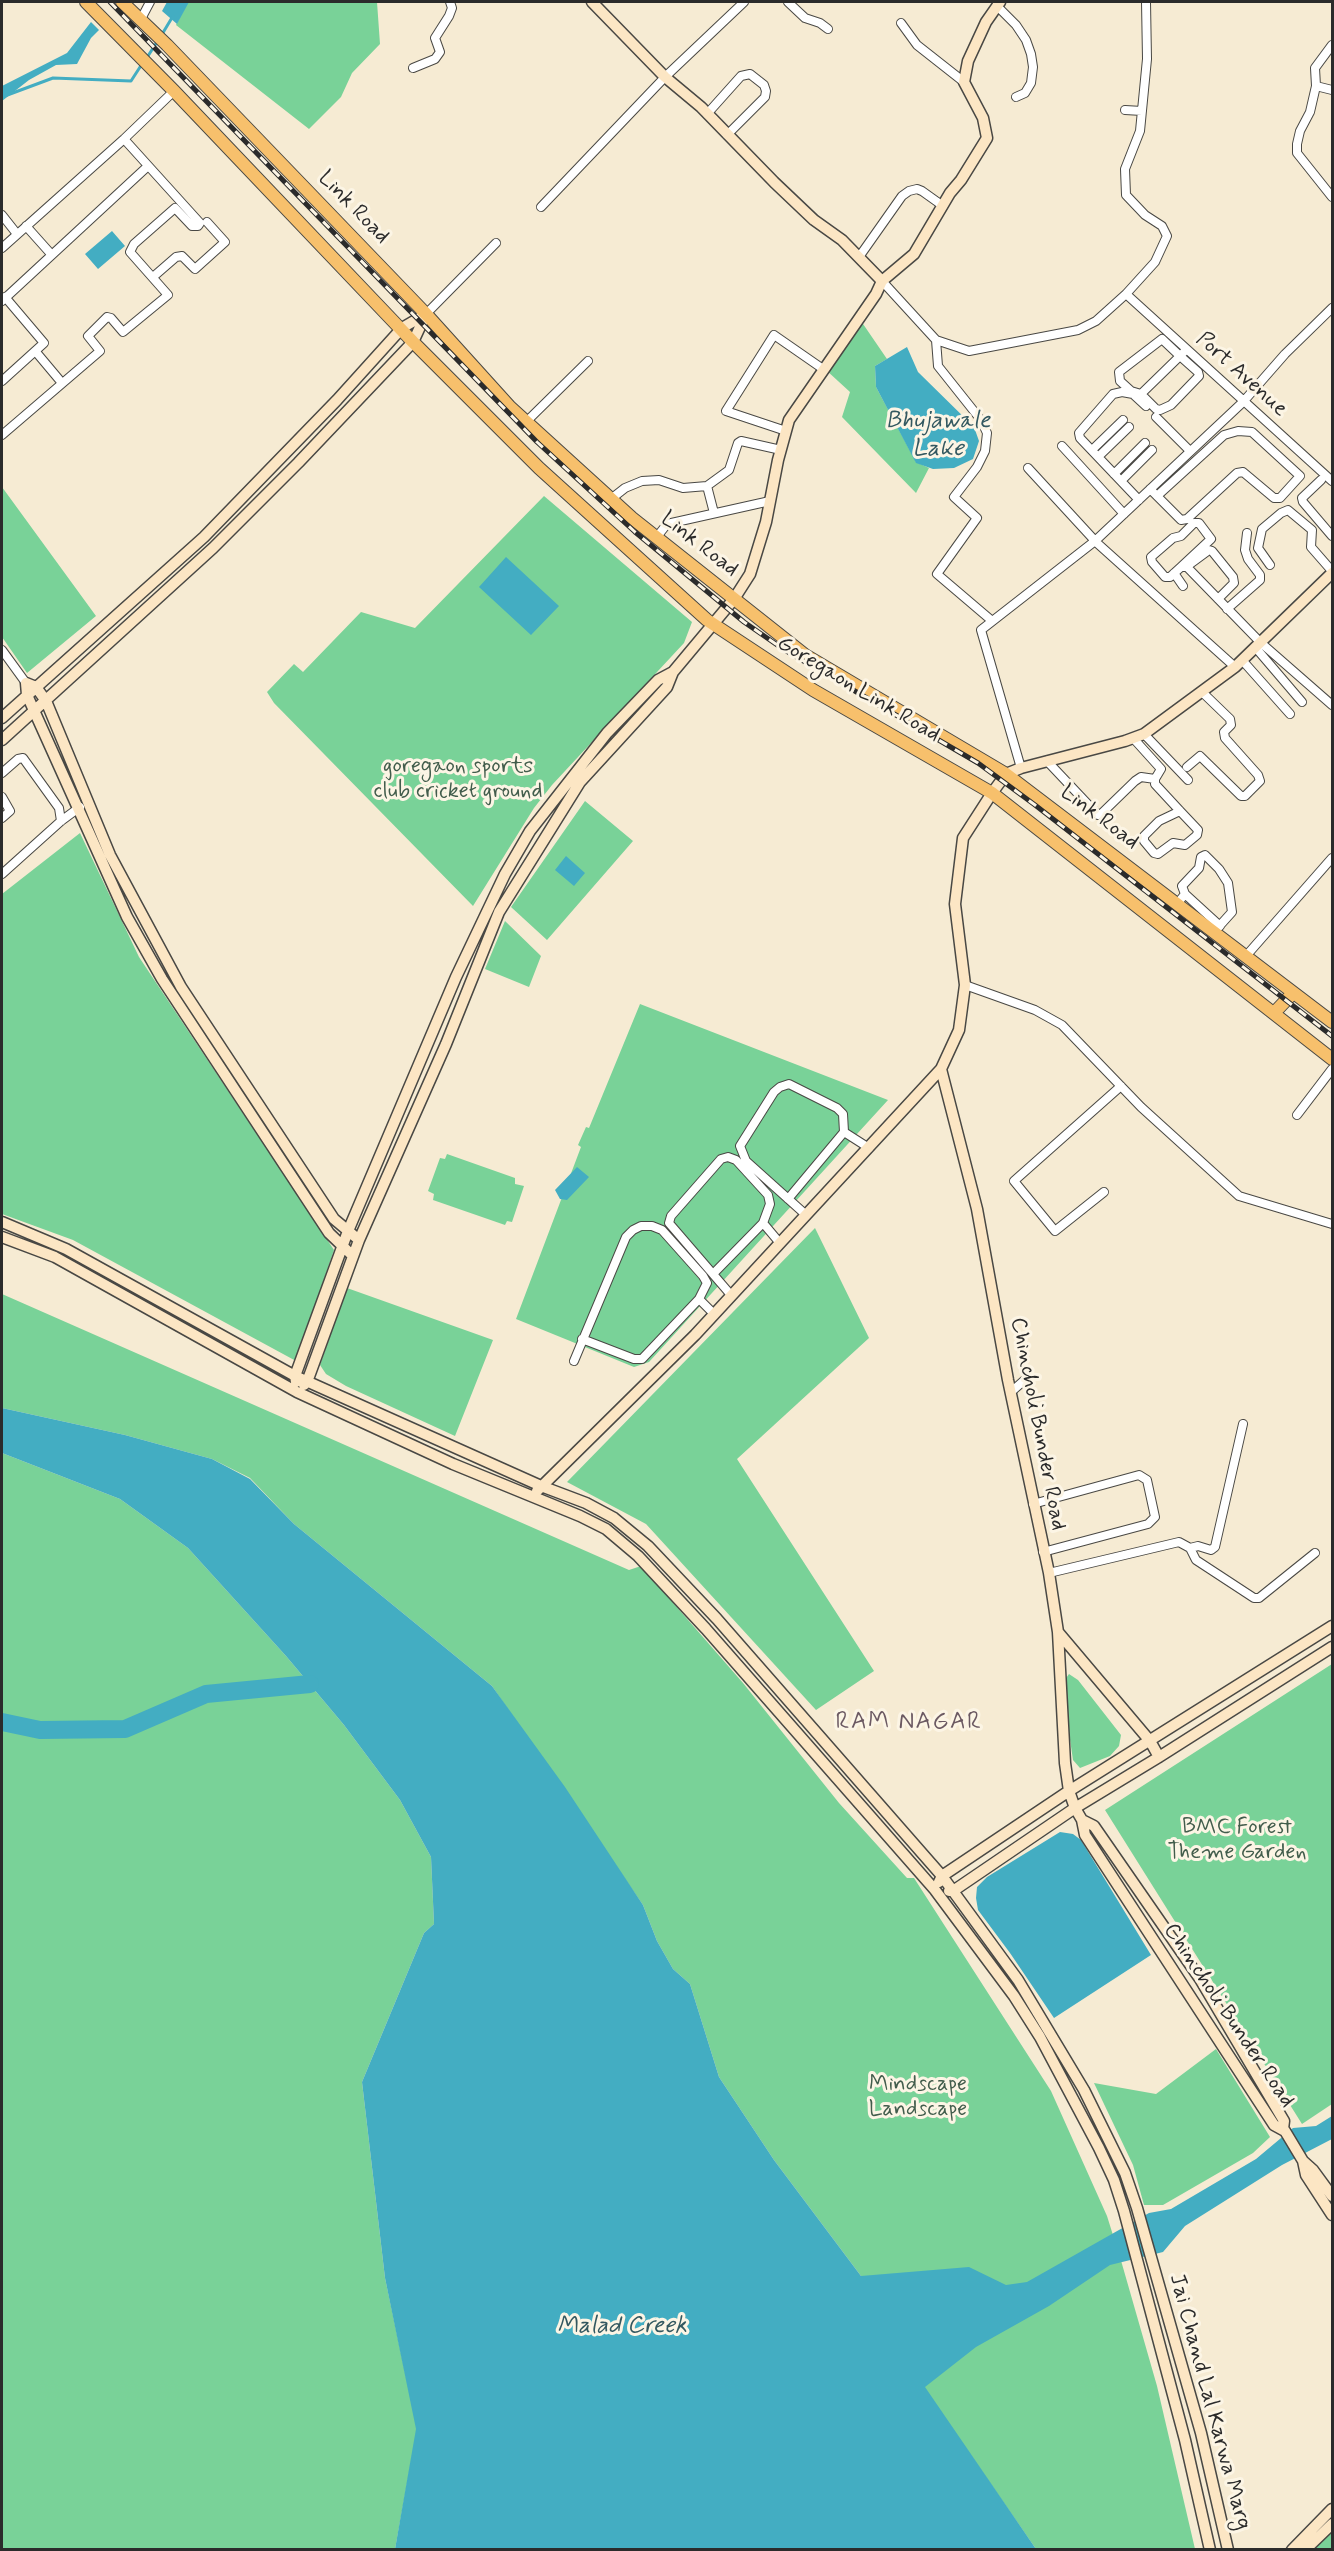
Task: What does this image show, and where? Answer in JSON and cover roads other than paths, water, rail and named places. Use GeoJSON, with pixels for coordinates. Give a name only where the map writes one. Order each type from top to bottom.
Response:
{"type":"FeatureCollection","features":[{"type":"Feature","properties":{"kind":"main road"},"geometry":{"type":"LineString","coordinates":[[86,2],[160,76],[413,342],[539,468],[710,622]]}},
{"type":"Feature","properties":{"kind":"main road","name":"Link Road"},"geometry":{"type":"LineString","coordinates":[[122,2],[151,28],[426,314],[526,422],[656,538],[805,655],[1006,774],[1181,899],[1246,957],[1332,1022]]}},
{"type":"Feature","properties":{"kind":"main road","name":"Goregaon Link Road"},"geometry":{"type":"LineString","coordinates":[[710,622],[813,690],[992,793]]}},
{"type":"Feature","properties":{"kind":"main road","name":"Link Road"},"geometry":{"type":"LineString","coordinates":[[992,793],[1332,1059]]}},
{"type":"Feature","properties":{"kind":"main road"},"geometry":{"type":"LineString","coordinates":[[1274,1013],[1293,993]]}},
{"type":"Feature","properties":{"kind":"street"},"geometry":{"type":"LineString","coordinates":[[141,19],[150,2]]}},
{"type":"Feature","properties":{"kind":"street"},"geometry":{"type":"LineString","coordinates":[[413,68],[435,59],[440,52],[435,38],[449,16],[452,8],[450,2]]}},
{"type":"Feature","properties":{"kind":"street"},"geometry":{"type":"LineString","coordinates":[[592,2],[665,78],[707,114],[814,220],[842,240],[936,340],[969,351],[1078,330],[1096,321],[1126,294],[1155,262],[1167,236],[1162,226],[1145,215],[1126,195],[1125,169],[1140,131],[1147,59],[1146,2]]}},
{"type":"Feature","properties":{"kind":"street"},"geometry":{"type":"LineString","coordinates":[[541,207],[665,78],[744,2]]}},
{"type":"Feature","properties":{"kind":"street"},"geometry":{"type":"LineString","coordinates":[[788,2],[805,18],[820,23],[828,29]]}},
{"type":"Feature","properties":{"kind":"street"},"geometry":{"type":"LineString","coordinates":[[964,81],[968,61],[986,22],[999,4],[1026,40],[1031,54],[1033,68],[1031,82],[1025,93],[1016,97]]}},
{"type":"Feature","properties":{"kind":"street"},"geometry":{"type":"LineString","coordinates":[[297,1392],[307,1382],[359,1240],[446,1044],[499,912],[580,782],[667,687],[673,672],[710,622],[734,599],[750,574],[789,420],[876,294],[882,281],[914,254],[987,138],[983,118],[964,81],[917,45],[901,23]]}},
{"type":"Feature","properties":{"kind":"street"},"geometry":{"type":"LineString","coordinates":[[1332,45],[1315,68],[1316,86],[1310,112],[1300,130],[1298,153],[1332,196]]}},
{"type":"Feature","properties":{"kind":"street"},"geometry":{"type":"LineString","coordinates":[[707,114],[741,76],[750,74],[764,85],[765,97],[727,135]]}},
{"type":"Feature","properties":{"kind":"street"},"geometry":{"type":"LineString","coordinates":[[1316,86],[1332,90]]}},
{"type":"Feature","properties":{"kind":"street"},"geometry":{"type":"LineString","coordinates":[[2,248],[174,91]]}},
{"type":"Feature","properties":{"kind":"street"},"geometry":{"type":"LineString","coordinates":[[1125,110],[1142,111]]}},
{"type":"Feature","properties":{"kind":"street"},"geometry":{"type":"LineString","coordinates":[[2,435],[100,351],[88,336],[107,317],[111,318],[123,332],[168,294],[130,252],[131,247],[175,208],[192,226],[198,226],[200,223],[124,139]]}},
{"type":"Feature","properties":{"kind":"street"},"geometry":{"type":"LineString","coordinates":[[2,381],[45,344],[3,299],[148,166]]}},
{"type":"Feature","properties":{"kind":"street"},"geometry":{"type":"LineString","coordinates":[[859,257],[902,196],[909,191],[922,190],[943,206]]}},
{"type":"Feature","properties":{"kind":"street"},"geometry":{"type":"LineString","coordinates":[[2,215],[5,226],[16,234]]}},
{"type":"Feature","properties":{"kind":"street"},"geometry":{"type":"LineString","coordinates":[[153,278],[176,256],[182,256],[195,269],[225,242],[207,222]]}},
{"type":"Feature","properties":{"kind":"street"},"geometry":{"type":"LineString","coordinates":[[26,226],[51,254]]}},
{"type":"Feature","properties":{"kind":"street"},"geometry":{"type":"LineString","coordinates":[[2,718],[27,695],[31,685],[126,607],[204,537],[402,328],[426,314],[496,243]]}},
{"type":"Feature","properties":{"kind":"street","name":"Port Avenue"},"geometry":{"type":"LineString","coordinates":[[1126,294],[1183,353],[1264,420],[1332,481]]}},
{"type":"Feature","properties":{"kind":"street"},"geometry":{"type":"LineString","coordinates":[[1020,768],[981,630],[1095,541],[1243,402],[1332,308]]}},
{"type":"Feature","properties":{"kind":"street"},"geometry":{"type":"LineString","coordinates":[[2,740],[213,548],[298,463],[413,342],[426,314]]}},
{"type":"Feature","properties":{"kind":"street"},"geometry":{"type":"LineString","coordinates":[[786,431],[726,411],[774,335],[823,369]]}},
{"type":"Feature","properties":{"kind":"street"},"geometry":{"type":"LineString","coordinates":[[1162,339],[1183,353],[1198,372],[1199,376],[1171,405],[1160,410],[1156,409],[1141,394],[1131,391],[1120,381],[1119,372],[1162,339]]}},
{"type":"Feature","properties":{"kind":"street"},"geometry":{"type":"LineString","coordinates":[[936,340],[938,366],[981,420],[987,433],[985,451],[977,467],[954,497],[976,518],[937,574],[991,620]]}},
{"type":"Feature","properties":{"kind":"street"},"geometry":{"type":"LineString","coordinates":[[36,352],[62,383]]}},
{"type":"Feature","properties":{"kind":"street"},"geometry":{"type":"LineString","coordinates":[[1141,394],[1183,353]]}},
{"type":"Feature","properties":{"kind":"street"},"geometry":{"type":"LineString","coordinates":[[526,422],[588,362]]}},
{"type":"Feature","properties":{"kind":"street"},"geometry":{"type":"LineString","coordinates":[[1139,500],[1080,438],[1079,433],[1113,394],[1122,392],[1133,394],[1146,407]]}},
{"type":"Feature","properties":{"kind":"street"},"geometry":{"type":"LineString","coordinates":[[1156,417],[1190,451]]}},
{"type":"Feature","properties":{"kind":"street"},"geometry":{"type":"LineString","coordinates":[[1092,450],[1123,420]]}},
{"type":"Feature","properties":{"kind":"street"},"geometry":{"type":"LineString","coordinates":[[1252,432],[1264,420]]}},
{"type":"Feature","properties":{"kind":"street"},"geometry":{"type":"LineString","coordinates":[[1098,457],[1129,427]]}},
{"type":"Feature","properties":{"kind":"street"},"geometry":{"type":"LineString","coordinates":[[1150,489],[1157,496],[1181,520],[1187,519],[1237,473],[1243,472],[1274,498],[1280,498],[1300,476],[1252,432],[1238,431],[1224,435],[1157,496]]}},
{"type":"Feature","properties":{"kind":"street"},"geometry":{"type":"LineString","coordinates":[[611,499],[630,485],[642,481],[659,480],[683,488],[707,486],[729,470],[738,443],[741,441],[781,450]]}},
{"type":"Feature","properties":{"kind":"street"},"geometry":{"type":"LineString","coordinates":[[1114,474],[1145,443]]}},
{"type":"Feature","properties":{"kind":"street"},"geometry":{"type":"LineString","coordinates":[[1062,447],[1124,514]]}},
{"type":"Feature","properties":{"kind":"street"},"geometry":{"type":"LineString","coordinates":[[1121,481],[1152,450]]}},
{"type":"Feature","properties":{"kind":"street"},"geometry":{"type":"LineString","coordinates":[[286,452],[298,463]]}},
{"type":"Feature","properties":{"kind":"street"},"geometry":{"type":"LineString","coordinates":[[1295,470],[1306,458]]}},
{"type":"Feature","properties":{"kind":"street"},"geometry":{"type":"LineString","coordinates":[[1028,468],[1095,541],[1238,663],[1290,714]]}},
{"type":"Feature","properties":{"kind":"street"},"geometry":{"type":"LineString","coordinates":[[1321,480],[1302,498],[1332,536]]}},
{"type":"Feature","properties":{"kind":"street"},"geometry":{"type":"LineString","coordinates":[[707,486],[714,513]]}},
{"type":"Feature","properties":{"kind":"street"},"geometry":{"type":"LineString","coordinates":[[656,538],[668,524],[770,501]]}},
{"type":"Feature","properties":{"kind":"street"},"geometry":{"type":"LineString","coordinates":[[534,1496],[541,1486],[714,1314],[941,1069],[959,1030],[965,985],[955,904],[963,838],[1006,774],[1020,768],[1144,734],[1238,663],[1332,572],[1311,547],[1314,534],[1312,530],[1288,510],[1262,529],[1258,548],[1261,556],[1270,565]]}},
{"type":"Feature","properties":{"kind":"street"},"geometry":{"type":"LineString","coordinates":[[1184,567],[1211,539],[1199,523],[1194,523],[1181,536],[1173,538],[1151,557],[1152,562],[1165,577],[1184,567],[1209,550],[1212,551],[1233,577],[1234,583],[1218,599]]}},
{"type":"Feature","properties":{"kind":"street"},"geometry":{"type":"LineString","coordinates":[[1227,609],[1260,580],[1260,575],[1248,559],[1245,550],[1247,533]]}},
{"type":"Feature","properties":{"kind":"street"},"geometry":{"type":"LineString","coordinates":[[204,537],[213,548]]}},
{"type":"Feature","properties":{"kind":"street"},"geometry":{"type":"LineString","coordinates":[[1184,567],[1227,609],[1302,702]]}},
{"type":"Feature","properties":{"kind":"street"},"geometry":{"type":"LineString","coordinates":[[1174,573],[1183,586]]}},
{"type":"Feature","properties":{"kind":"street"},"geometry":{"type":"LineString","coordinates":[[126,607],[136,618]]}},
{"type":"Feature","properties":{"kind":"street"},"geometry":{"type":"LineString","coordinates":[[1257,644],[1332,705]]}},
{"type":"Feature","properties":{"kind":"street"},"geometry":{"type":"LineString","coordinates":[[2,650],[45,701],[127,917],[154,965],[329,1233],[353,1256]]}},
{"type":"Feature","properties":{"kind":"street"},"geometry":{"type":"LineString","coordinates":[[297,1392],[295,1376],[342,1246],[486,910],[530,831],[607,733],[658,680],[673,672]]}},
{"type":"Feature","properties":{"kind":"street"},"geometry":{"type":"LineString","coordinates":[[1186,767],[1200,756],[1240,796],[1245,796],[1260,781],[1258,775],[1225,738],[1224,732],[1231,724],[1230,719],[1202,692]]}},
{"type":"Feature","properties":{"kind":"street"},"geometry":{"type":"LineString","coordinates":[[27,695],[83,806],[188,997],[328,1209],[359,1240]]}},
{"type":"Feature","properties":{"kind":"street"},"geometry":{"type":"LineString","coordinates":[[1144,734],[1188,780]]}},
{"type":"Feature","properties":{"kind":"street"},"geometry":{"type":"LineString","coordinates":[[1133,738],[1161,769],[1155,779],[1155,784],[1180,811],[1197,830],[1197,835],[1185,845],[1173,843],[1158,854],[1154,853],[1144,841],[1144,836],[1159,821],[1180,811]]}},
{"type":"Feature","properties":{"kind":"street"},"geometry":{"type":"LineString","coordinates":[[2,773],[18,759],[23,758],[59,808],[61,821]]}},
{"type":"Feature","properties":{"kind":"street"},"geometry":{"type":"LineString","coordinates":[[1047,761],[1098,814],[1102,813],[1135,781],[1142,777],[1155,779]]}},
{"type":"Feature","properties":{"kind":"street"},"geometry":{"type":"LineString","coordinates":[[2,797],[10,811],[2,818]]}},
{"type":"Feature","properties":{"kind":"street"},"geometry":{"type":"LineString","coordinates":[[2,874],[61,821],[83,806]]}},
{"type":"Feature","properties":{"kind":"street"},"geometry":{"type":"LineString","coordinates":[[1181,899],[1182,886],[1198,868],[1200,857],[1205,855],[1219,869],[1228,883],[1232,912],[1217,929]]}},
{"type":"Feature","properties":{"kind":"street"},"geometry":{"type":"LineString","coordinates":[[1246,957],[1332,858]]}},
{"type":"Feature","properties":{"kind":"street"},"geometry":{"type":"LineString","coordinates":[[154,965],[165,957]]}},
{"type":"Feature","properties":{"kind":"street"},"geometry":{"type":"LineString","coordinates":[[459,969],[474,974]]}},
{"type":"Feature","properties":{"kind":"street"},"geometry":{"type":"LineString","coordinates":[[965,985],[1035,1010],[1062,1025],[1121,1086],[1239,1196],[1332,1224]]}},
{"type":"Feature","properties":{"kind":"street","name":"Chincholi Bunder Road"},"geometry":{"type":"LineString","coordinates":[[941,1069],[977,1209],[1042,1552],[1048,1573],[1058,1632],[1065,1763],[1069,1791],[1075,1808],[1083,1820],[1085,1835],[1274,2125],[1284,2130],[1284,2121],[1200,1979],[1094,1826],[1083,1820]]}},
{"type":"Feature","properties":{"kind":"street"},"geometry":{"type":"LineString","coordinates":[[1297,1115],[1332,1070]]}},
{"type":"Feature","properties":{"kind":"street"},"geometry":{"type":"LineString","coordinates":[[788,1199],[844,1132],[843,1114],[837,1108],[789,1084],[774,1092],[740,1146],[746,1161],[788,1199],[805,1214]]}},
{"type":"Feature","properties":{"kind":"street"},"geometry":{"type":"LineString","coordinates":[[1104,1192],[1055,1231],[1014,1180],[1121,1086]]}},
{"type":"Feature","properties":{"kind":"street"},"geometry":{"type":"LineString","coordinates":[[844,1132],[869,1148]]}},
{"type":"Feature","properties":{"kind":"street"},"geometry":{"type":"LineString","coordinates":[[713,1274],[763,1223],[770,1204],[768,1195],[736,1160],[729,1157],[721,1159],[670,1216],[669,1223],[731,1295]]}},
{"type":"Feature","properties":{"kind":"street","name":"Jai Chand Lal Karwa Marg"},"geometry":{"type":"LineString","coordinates":[[2,1222],[66,1248],[307,1382],[541,1486],[586,1503],[614,1518],[648,1546],[717,1619],[942,1876],[1018,1980],[1084,2090],[1125,2173],[1137,2208],[1201,2433],[1228,2550]]}},
{"type":"Feature","properties":{"kind":"street"},"geometry":{"type":"LineString","coordinates":[[763,1223],[779,1242]]}},
{"type":"Feature","properties":{"kind":"street"},"geometry":{"type":"LineString","coordinates":[[574,1361],[582,1339],[627,1237],[633,1230],[641,1226],[652,1226],[662,1230],[704,1276],[707,1283],[699,1299],[642,1359],[634,1359],[582,1339]]}},
{"type":"Feature","properties":{"kind":"street","name":"Jai Chand Lal Karwa Marg"},"geometry":{"type":"LineString","coordinates":[[2,1237],[55,1257],[297,1392],[453,1464],[534,1496],[606,1529],[638,1556],[706,1629],[935,1890],[1014,1996],[1040,2037],[1114,2180],[1185,2440],[1210,2550]]}},
{"type":"Feature","properties":{"kind":"street"},"geometry":{"type":"LineString","coordinates":[[699,1299],[714,1314]]}},
{"type":"Feature","properties":{"kind":"street"},"geometry":{"type":"LineString","coordinates":[[1011,1392],[1028,1377]]}},
{"type":"Feature","properties":{"kind":"street"},"geometry":{"type":"LineString","coordinates":[[1190,1548],[1198,1546],[1211,1550],[1215,1547],[1243,1424]]}},
{"type":"Feature","properties":{"kind":"street"},"geometry":{"type":"LineString","coordinates":[[1033,1504],[1138,1475],[1147,1480],[1155,1517],[1148,1524],[1042,1552]]}},
{"type":"Feature","properties":{"kind":"street"},"geometry":{"type":"LineString","coordinates":[[1048,1573],[1179,1542],[1190,1548],[1196,1560],[1254,1598],[1259,1598],[1315,1553]]}},
{"type":"Feature","properties":{"kind":"street"},"geometry":{"type":"LineString","coordinates":[[1332,1626],[1069,1791],[942,1876],[935,1890],[953,1891],[1075,1808],[1159,1758],[1332,1647]]}},
{"type":"Feature","properties":{"kind":"street"},"geometry":{"type":"LineString","coordinates":[[1058,1632],[1150,1741],[1159,1758]]}},
{"type":"Feature","properties":{"kind":"street"},"geometry":{"type":"LineString","coordinates":[[1284,2130],[1302,2160],[1306,2175],[1332,2215]]}},
{"type":"Feature","properties":{"kind":"street"},"geometry":{"type":"LineString","coordinates":[[1302,2160],[1313,2170],[1332,2196]]}},
{"type":"Feature","properties":{"kind":"street"},"geometry":{"type":"LineString","coordinates":[[1292,2550],[1332,2509]]}},
{"type":"Feature","properties":{"kind":"street"},"geometry":{"type":"LineString","coordinates":[[1305,2550],[1332,2524]]}},
{"type":"Feature","properties":{"kind":"water"},"geometry":{"type":"Polygon","coordinates":[[[167,2],[189,2],[177,24],[162,11],[167,2]]]}},
{"type":"Feature","properties":{"kind":"water"},"geometry":{"type":"Polygon","coordinates":[[[91,22],[99,30],[91,38],[77,64],[56,65],[29,80],[2,101],[2,86],[67,53],[91,22]]]}},
{"type":"Feature","properties":{"kind":"water"},"geometry":{"type":"Polygon","coordinates":[[[112,231],[125,246],[98,269],[85,254],[112,231]]]}},
{"type":"Feature","properties":{"kind":"water","name":"Bhujawale Lake"},"geometry":{"type":"Polygon","coordinates":[[[907,347],[918,372],[974,427],[979,441],[973,459],[954,468],[933,469],[916,463],[876,387],[875,366],[907,347]]]}},
{"type":"Feature","properties":{"kind":"water"},"geometry":{"type":"Polygon","coordinates":[[[506,557],[559,606],[531,635],[479,587],[506,557]]]}},
{"type":"Feature","properties":{"kind":"water"},"geometry":{"type":"Polygon","coordinates":[[[566,856],[585,873],[574,886],[555,870],[566,856]]]}},
{"type":"Feature","properties":{"kind":"water"},"geometry":{"type":"Polygon","coordinates":[[[577,1167],[589,1177],[567,1200],[560,1199],[555,1190],[577,1167]]]}},
{"type":"Feature","properties":{"kind":"water","name":"Malad Creek"},"geometry":{"type":"Polygon","coordinates":[[[2,1408],[125,1435],[212,1459],[250,1479],[294,1524],[492,1686],[565,1787],[643,1905],[657,1941],[673,1969],[690,1984],[719,2077],[774,2160],[861,2276],[969,2267],[1006,2285],[1027,2282],[1149,2213],[1171,2209],[1256,2159],[1293,2128],[1316,2126],[1332,2116],[1332,2139],[1282,2165],[1185,2226],[1163,2252],[1110,2265],[1049,2306],[976,2347],[925,2387],[1036,2549],[395,2549],[416,2429],[385,2278],[362,2082],[424,1933],[434,1924],[431,1857],[400,1800],[344,1725],[286,1656],[188,1548],[120,1499],[2,1453],[2,1408]]]}},
{"type":"Feature","properties":{"kind":"water"},"geometry":{"type":"Polygon","coordinates":[[[1060,1832],[1073,1834],[1081,1840],[1151,1955],[1054,2018],[978,1910],[976,1898],[977,1887],[987,1877],[1060,1832]]]}},
{"type":"Feature","properties":{"kind":"waterway"},"geometry":{"type":"LineString","coordinates":[[161,36],[173,16]]}},
{"type":"Feature","properties":{"kind":"waterway"},"geometry":{"type":"LineString","coordinates":[[146,59],[157,42]]}},
{"type":"Feature","properties":{"kind":"waterway"},"geometry":{"type":"LineString","coordinates":[[2,97],[53,78],[131,81],[142,64]]}},
{"type":"Feature","properties":{"kind":"waterway"},"geometry":{"type":"LineString","coordinates":[[2,1722],[40,1730],[125,1729],[206,1694],[310,1684]]}},
{"type":"Feature","properties":{"kind":"railway"},"geometry":{"type":"LineString","coordinates":[[110,2],[537,442],[635,532],[744,622],[783,649],[978,763],[1332,1036]]}},
{"type":"Feature","properties":{"kind":"district","name":"RAM NAGAR"},"geometry":{"type":"Point","coordinates":[909,1723]}},
{"type":"Feature","properties":{"kind":"park label","name":"goregaon sports club cricket ground"},"geometry":{"type":"Point","coordinates":[458,780]}},
{"type":"Feature","properties":{"kind":"park label","name":"BMC Forest Theme Garden"},"geometry":{"type":"Point","coordinates":[1237,1841]}},
{"type":"Feature","properties":{"kind":"park label","name":"Mindscape Landscape"},"geometry":{"type":"Point","coordinates":[918,2098]}}]}
